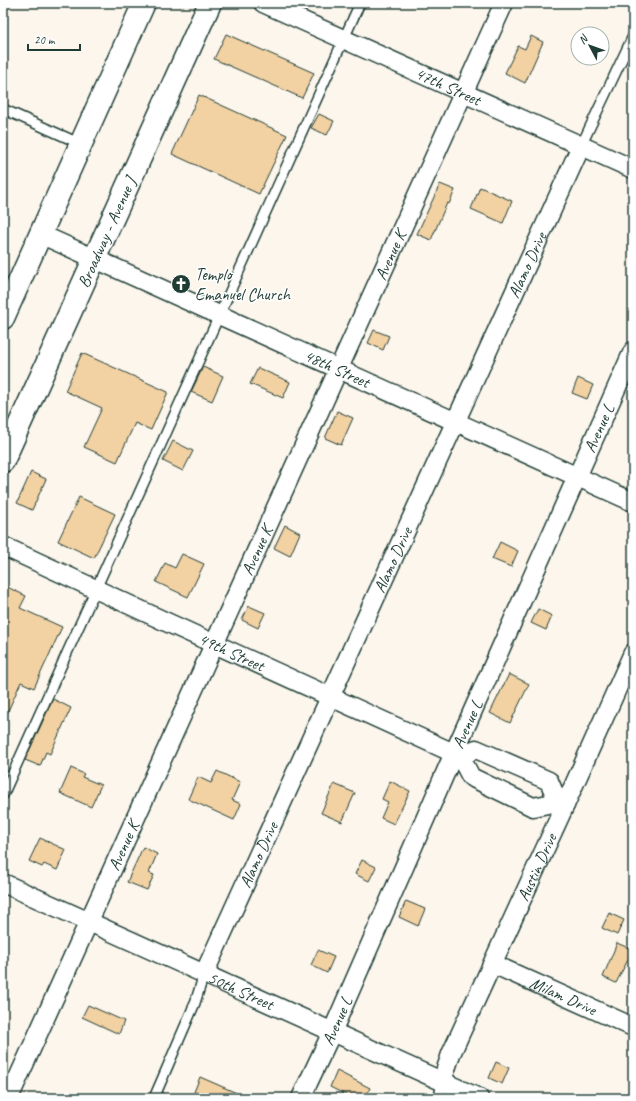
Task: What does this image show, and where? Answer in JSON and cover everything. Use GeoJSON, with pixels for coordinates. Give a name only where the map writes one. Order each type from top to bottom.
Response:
{"type":"FeatureCollection","features":[{"type":"Feature","properties":{"kind":"main road"},"geometry":{"type":"LineString","coordinates":[[3,318],[144,3]]}},
{"type":"Feature","properties":{"kind":"main road","name":"Broadway - Avenue J"},"geometry":{"type":"LineString","coordinates":[[3,462],[210,3]]}},
{"type":"Feature","properties":{"kind":"street","name":"47th Street"},"geometry":{"type":"LineString","coordinates":[[263,3],[633,169]]}},
{"type":"Feature","properties":{"kind":"street","name":"Avenue K"},"geometry":{"type":"LineString","coordinates":[[9,1098],[504,3]]}},
{"type":"Feature","properties":{"kind":"street","name":"Alamo Drive"},"geometry":{"type":"LineString","coordinates":[[204,974],[581,146]]}},
{"type":"Feature","properties":{"kind":"street","name":"48th Street"},"geometry":{"type":"LineString","coordinates":[[40,234],[633,502]]}},
{"type":"Feature","properties":{"kind":"street","name":"Avenue L"},"geometry":{"type":"LineString","coordinates":[[301,1098],[457,754],[633,351]]}},
{"type":"Feature","properties":{"kind":"street","name":"49th Street"},"geometry":{"type":"LineString","coordinates":[[3,546],[214,644],[457,754]]}},
{"type":"Feature","properties":{"kind":"street","name":"Austin Drive"},"geometry":{"type":"LineString","coordinates":[[441,1090],[451,1054],[493,964],[562,803],[633,653]]}},
{"type":"Feature","properties":{"kind":"street"},"geometry":{"type":"LineString","coordinates":[[476,749],[549,782],[562,803],[533,807],[471,777],[457,754],[476,749]]}},
{"type":"Feature","properties":{"kind":"street","name":"50th Street"},"geometry":{"type":"LineString","coordinates":[[3,883],[332,1032],[441,1090],[479,1098]]}},
{"type":"Feature","properties":{"kind":"street","name":"Milam Drive"},"geometry":{"type":"LineString","coordinates":[[493,964],[633,1027]]}},
{"type":"Feature","properties":{"kind":"lane"},"geometry":{"type":"LineString","coordinates":[[3,795],[360,3]]}},
{"type":"Feature","properties":{"kind":"lane"},"geometry":{"type":"LineString","coordinates":[[581,146],[633,36]]}},
{"type":"Feature","properties":{"kind":"lane"},"geometry":{"type":"LineString","coordinates":[[3,109],[81,144]]}},
{"type":"Feature","properties":{"kind":"lane"},"geometry":{"type":"LineString","coordinates":[[154,1098],[195,1003],[204,974]]}},
{"type":"Feature","properties":{"kind":"building"},"geometry":{"type":"Polygon","coordinates":[[[226,34],[314,73],[302,98],[214,59],[226,34]]]}},
{"type":"Feature","properties":{"kind":"building"},"geometry":{"type":"Polygon","coordinates":[[[531,36],[543,42],[525,83],[505,73],[518,46],[525,49],[531,36]]]}},
{"type":"Feature","properties":{"kind":"building"},"geometry":{"type":"Polygon","coordinates":[[[199,95],[287,135],[259,194],[172,154],[199,95]]]}},
{"type":"Feature","properties":{"kind":"building"},"geometry":{"type":"Polygon","coordinates":[[[319,114],[334,121],[327,135],[311,128],[319,114]]]}},
{"type":"Feature","properties":{"kind":"building"},"geometry":{"type":"Polygon","coordinates":[[[440,184],[455,190],[449,204],[447,203],[431,240],[417,234],[440,184]]]}},
{"type":"Feature","properties":{"kind":"building"},"geometry":{"type":"Polygon","coordinates":[[[480,187],[512,201],[503,223],[471,209],[480,187]]]}},
{"type":"Feature","properties":{"kind":"building"},"geometry":{"type":"Polygon","coordinates":[[[374,330],[389,336],[383,350],[368,343],[374,330]]]}},
{"type":"Feature","properties":{"kind":"building"},"geometry":{"type":"Polygon","coordinates":[[[82,353],[168,392],[151,430],[135,423],[117,462],[84,447],[102,408],[65,391],[82,353]]]}},
{"type":"Feature","properties":{"kind":"building"},"geometry":{"type":"Polygon","coordinates":[[[203,367],[223,376],[212,401],[191,392],[203,367]]]}},
{"type":"Feature","properties":{"kind":"building"},"geometry":{"type":"Polygon","coordinates":[[[258,368],[290,382],[283,398],[250,384],[258,368]]]}},
{"type":"Feature","properties":{"kind":"building"},"geometry":{"type":"Polygon","coordinates":[[[578,378],[593,385],[587,399],[572,393],[578,378]]]}},
{"type":"Feature","properties":{"kind":"building"},"geometry":{"type":"Polygon","coordinates":[[[337,411],[353,418],[341,445],[325,438],[337,411]]]}},
{"type":"Feature","properties":{"kind":"building"},"geometry":{"type":"Polygon","coordinates":[[[173,441],[193,451],[183,471],[163,461],[173,441]]]}},
{"type":"Feature","properties":{"kind":"building"},"geometry":{"type":"Polygon","coordinates":[[[31,472],[46,479],[32,510],[17,503],[31,472]]]}},
{"type":"Feature","properties":{"kind":"building"},"geometry":{"type":"Polygon","coordinates":[[[79,497],[115,514],[94,558],[58,541],[79,497]]]}},
{"type":"Feature","properties":{"kind":"building"},"geometry":{"type":"Polygon","coordinates":[[[285,525],[300,533],[290,556],[274,548],[285,525]]]}},
{"type":"Feature","properties":{"kind":"building"},"geometry":{"type":"Polygon","coordinates":[[[500,542],[518,551],[511,567],[492,559],[500,542]]]}},
{"type":"Feature","properties":{"kind":"building"},"geometry":{"type":"Polygon","coordinates":[[[182,554],[204,564],[188,597],[156,582],[165,563],[175,568],[182,554]]]}},
{"type":"Feature","properties":{"kind":"building"},"geometry":{"type":"Polygon","coordinates":[[[3,585],[26,596],[20,608],[62,627],[34,688],[21,682],[3,722],[3,585]]]}},
{"type":"Feature","properties":{"kind":"building"},"geometry":{"type":"Polygon","coordinates":[[[249,606],[265,613],[258,628],[242,620],[249,606]]]}},
{"type":"Feature","properties":{"kind":"building"},"geometry":{"type":"Polygon","coordinates":[[[538,609],[552,616],[546,630],[531,623],[538,609]]]}},
{"type":"Feature","properties":{"kind":"building"},"geometry":{"type":"Polygon","coordinates":[[[509,674],[529,684],[510,723],[490,713],[509,674]]]}},
{"type":"Feature","properties":{"kind":"building"},"geometry":{"type":"Polygon","coordinates":[[[53,699],[71,708],[50,754],[46,752],[40,766],[25,760],[53,699]]]}},
{"type":"Feature","properties":{"kind":"building"},"geometry":{"type":"Polygon","coordinates":[[[71,768],[84,774],[82,777],[101,785],[91,807],[60,793],[71,768]]]}},
{"type":"Feature","properties":{"kind":"building"},"geometry":{"type":"Polygon","coordinates":[[[217,771],[240,782],[232,800],[241,804],[234,820],[188,799],[198,777],[211,783],[217,771]]]}},
{"type":"Feature","properties":{"kind":"building"},"geometry":{"type":"Polygon","coordinates":[[[390,781],[410,791],[394,824],[381,818],[388,802],[382,799],[390,781]]]}},
{"type":"Feature","properties":{"kind":"building"},"geometry":{"type":"Polygon","coordinates":[[[334,784],[355,793],[342,822],[321,813],[334,784]]]}},
{"type":"Feature","properties":{"kind":"building"},"geometry":{"type":"Polygon","coordinates":[[[40,838],[66,850],[57,870],[44,864],[42,867],[29,861],[40,838]]]}},
{"type":"Feature","properties":{"kind":"building"},"geometry":{"type":"Polygon","coordinates":[[[143,847],[157,854],[149,873],[154,875],[147,890],[127,882],[143,847]]]}},
{"type":"Feature","properties":{"kind":"building"},"geometry":{"type":"Polygon","coordinates":[[[362,860],[376,867],[369,881],[355,874],[362,860]]]}},
{"type":"Feature","properties":{"kind":"building"},"geometry":{"type":"Polygon","coordinates":[[[406,901],[425,909],[418,926],[399,917],[406,901]]]}},
{"type":"Feature","properties":{"kind":"building"},"geometry":{"type":"Polygon","coordinates":[[[609,913],[624,920],[617,935],[602,928],[609,913]]]}},
{"type":"Feature","properties":{"kind":"building"},"geometry":{"type":"Polygon","coordinates":[[[617,943],[633,950],[616,983],[603,977],[617,943]]]}},
{"type":"Feature","properties":{"kind":"building"},"geometry":{"type":"Polygon","coordinates":[[[318,950],[334,957],[327,973],[311,965],[318,950]]]}},
{"type":"Feature","properties":{"kind":"building"},"geometry":{"type":"Polygon","coordinates":[[[88,1005],[124,1021],[119,1034],[82,1017],[88,1005]]]}},
{"type":"Feature","properties":{"kind":"building"},"geometry":{"type":"Polygon","coordinates":[[[496,1062],[509,1068],[502,1084],[489,1078],[496,1062]]]}},
{"type":"Feature","properties":{"kind":"building"},"geometry":{"type":"Polygon","coordinates":[[[337,1071],[370,1088],[365,1098],[352,1098],[330,1087],[337,1071]]]}},
{"type":"Feature","properties":{"kind":"building"},"geometry":{"type":"Polygon","coordinates":[[[200,1077],[248,1098],[208,1098],[194,1092],[200,1077]]]}},
{"type":"Feature","properties":{"kind":"place","name":"Templo Emanuel Church"},"geometry":{"type":"Point","coordinates":[181,284]}}]}
